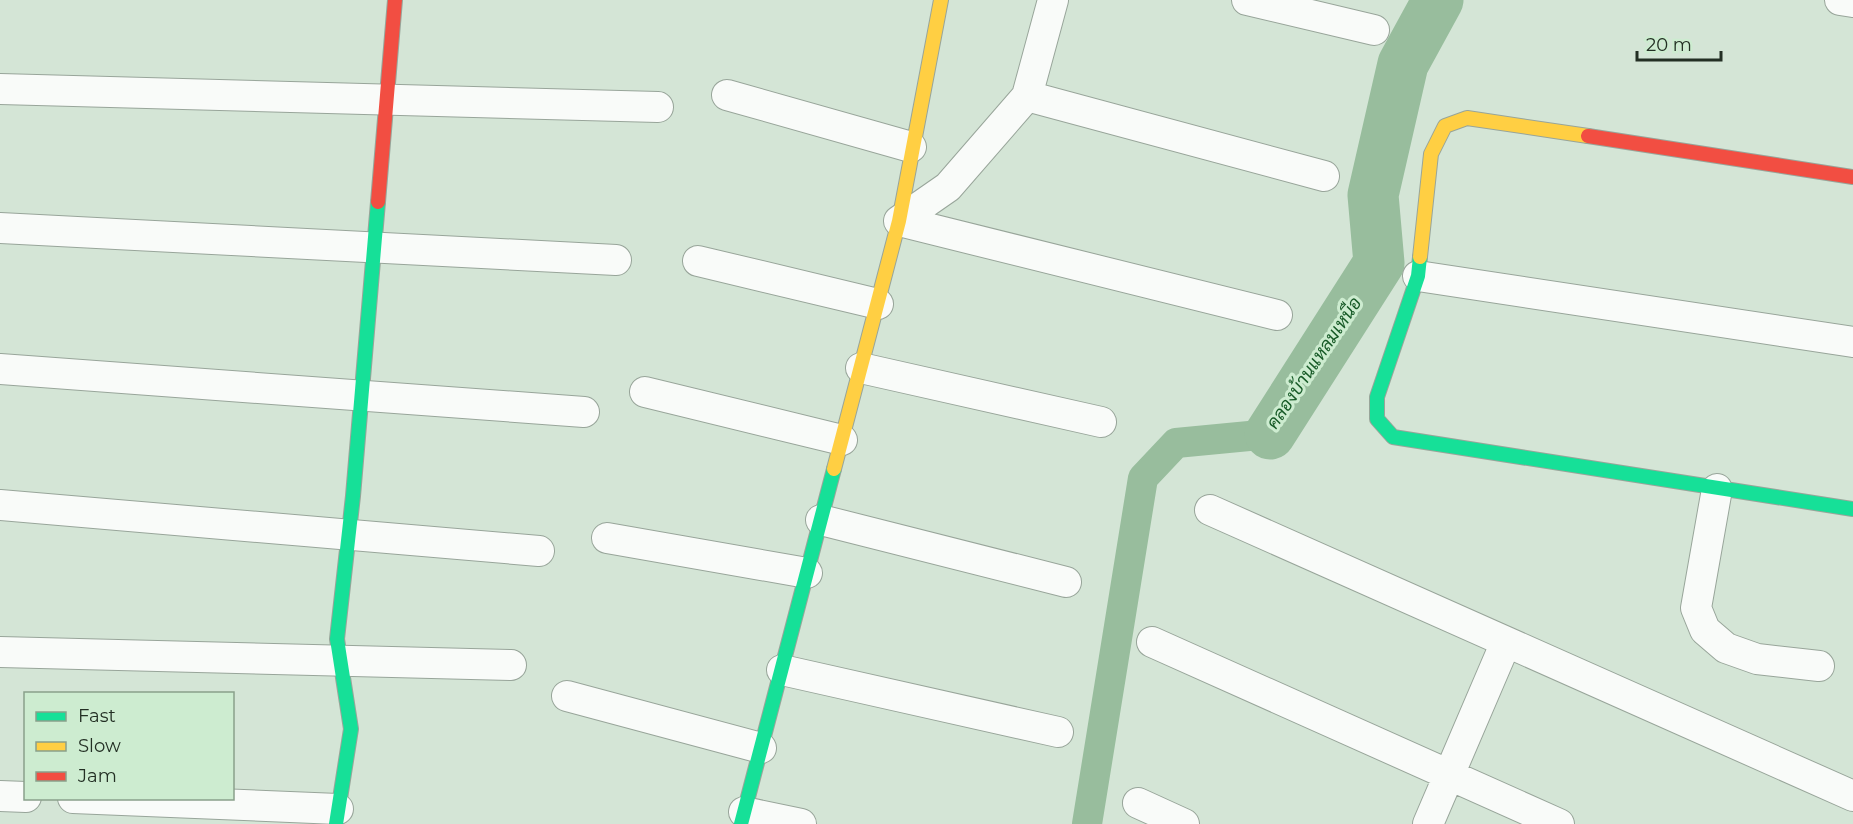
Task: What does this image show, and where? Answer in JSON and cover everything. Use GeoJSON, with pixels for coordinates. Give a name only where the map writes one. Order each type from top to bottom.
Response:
{"type":"FeatureCollection","features":[{"type":"Feature","properties":{"kind":"street"},"geometry":{"type":"LineString","coordinates":[[103,800],[337,816],[351,729],[337,639],[361,396],[395,0]]}},
{"type":"Feature","properties":{"kind":"street"},"geometry":{"type":"LineString","coordinates":[[801,824],[743,818],[899,221],[940,0]]}},
{"type":"Feature","properties":{"kind":"street"},"geometry":{"type":"LineString","coordinates":[[899,221],[948,187],[1027,96],[1053,0]]}},
{"type":"Feature","properties":{"kind":"street"},"geometry":{"type":"LineString","coordinates":[[1247,0],[1374,30]]}},
{"type":"Feature","properties":{"kind":"street"},"geometry":{"type":"LineString","coordinates":[[1840,0],[1853,2]]}},
{"type":"Feature","properties":{"kind":"street"},"geometry":{"type":"LineString","coordinates":[[0,89],[658,107]]}},
{"type":"Feature","properties":{"kind":"street"},"geometry":{"type":"LineString","coordinates":[[727,95],[911,147]]}},
{"type":"Feature","properties":{"kind":"street"},"geometry":{"type":"LineString","coordinates":[[1027,96],[1324,176]]}},
{"type":"Feature","properties":{"kind":"street"},"geometry":{"type":"LineString","coordinates":[[1853,177],[1467,118],[1445,126],[1431,154],[1418,276],[1377,397],[1377,419],[1393,437],[1853,509]]}},
{"type":"Feature","properties":{"kind":"street"},"geometry":{"type":"LineString","coordinates":[[899,221],[1277,315]]}},
{"type":"Feature","properties":{"kind":"street"},"geometry":{"type":"LineString","coordinates":[[0,228],[616,260]]}},
{"type":"Feature","properties":{"kind":"street"},"geometry":{"type":"LineString","coordinates":[[698,261],[878,304]]}},
{"type":"Feature","properties":{"kind":"street"},"geometry":{"type":"LineString","coordinates":[[1418,276],[1853,342]]}},
{"type":"Feature","properties":{"kind":"street"},"geometry":{"type":"LineString","coordinates":[[861,368],[1101,422]]}},
{"type":"Feature","properties":{"kind":"street"},"geometry":{"type":"LineString","coordinates":[[0,369],[585,412]]}},
{"type":"Feature","properties":{"kind":"street"},"geometry":{"type":"LineString","coordinates":[[645,392],[842,440]]}},
{"type":"Feature","properties":{"kind":"street"},"geometry":{"type":"LineString","coordinates":[[1717,489],[1696,608],[1705,630],[1726,648],[1757,659],[1819,666]]}},
{"type":"Feature","properties":{"kind":"street"},"geometry":{"type":"LineString","coordinates":[[0,505],[539,550]]}},
{"type":"Feature","properties":{"kind":"street"},"geometry":{"type":"LineString","coordinates":[[1210,510],[1853,796]]}},
{"type":"Feature","properties":{"kind":"street"},"geometry":{"type":"LineString","coordinates":[[821,520],[1066,582]]}},
{"type":"Feature","properties":{"kind":"street"},"geometry":{"type":"LineString","coordinates":[[607,538],[807,573]]}},
{"type":"Feature","properties":{"kind":"street"},"geometry":{"type":"LineString","coordinates":[[1152,642],[1559,824]]}},
{"type":"Feature","properties":{"kind":"street"},"geometry":{"type":"LineString","coordinates":[[1428,824],[1506,642]]}},
{"type":"Feature","properties":{"kind":"street"},"geometry":{"type":"LineString","coordinates":[[0,652],[511,665]]}},
{"type":"Feature","properties":{"kind":"street"},"geometry":{"type":"LineString","coordinates":[[782,670],[1058,732]]}},
{"type":"Feature","properties":{"kind":"street"},"geometry":{"type":"LineString","coordinates":[[567,696],[761,748]]}},
{"type":"Feature","properties":{"kind":"street"},"geometry":{"type":"LineString","coordinates":[[0,796],[24,797]]}},
{"type":"Feature","properties":{"kind":"street"},"geometry":{"type":"LineString","coordinates":[[1138,803],[1184,824]]}},
{"type":"Feature","properties":{"kind":"waterway","name":"คลองบ้านแหลมเหนือ"},"geometry":{"type":"LineString","coordinates":[[1270,434],[1379,263],[1373,195],[1403,64],[1438,0]]}},
{"type":"Feature","properties":{"kind":"waterway","name":"คลองบ้านแหลมเหนือ"},"geometry":{"type":"LineString","coordinates":[[1087,824],[1143,478],[1176,443],[1270,434]]}},
{"type":"Feature","properties":{"kind":"traffic: fast"},"geometry":{"type":"LineString","coordinates":[[336,824],[351,729],[337,639],[353,496],[378,202]]}},
{"type":"Feature","properties":{"kind":"traffic: fast"},"geometry":{"type":"LineString","coordinates":[[1420,257],[1418,276],[1377,397],[1377,419],[1393,437],[1853,509]]}},
{"type":"Feature","properties":{"kind":"traffic: fast"},"geometry":{"type":"LineString","coordinates":[[741,824],[834,469]]}},
{"type":"Feature","properties":{"kind":"traffic: slow"},"geometry":{"type":"LineString","coordinates":[[834,469],[899,221],[941,0]]}},
{"type":"Feature","properties":{"kind":"traffic: slow"},"geometry":{"type":"LineString","coordinates":[[1420,257],[1431,154],[1445,126],[1467,118],[1588,136]]}},
{"type":"Feature","properties":{"kind":"traffic: jam"},"geometry":{"type":"LineString","coordinates":[[378,202],[395,0]]}},
{"type":"Feature","properties":{"kind":"traffic: jam"},"geometry":{"type":"LineString","coordinates":[[1588,136],[1853,177]]}}]}
